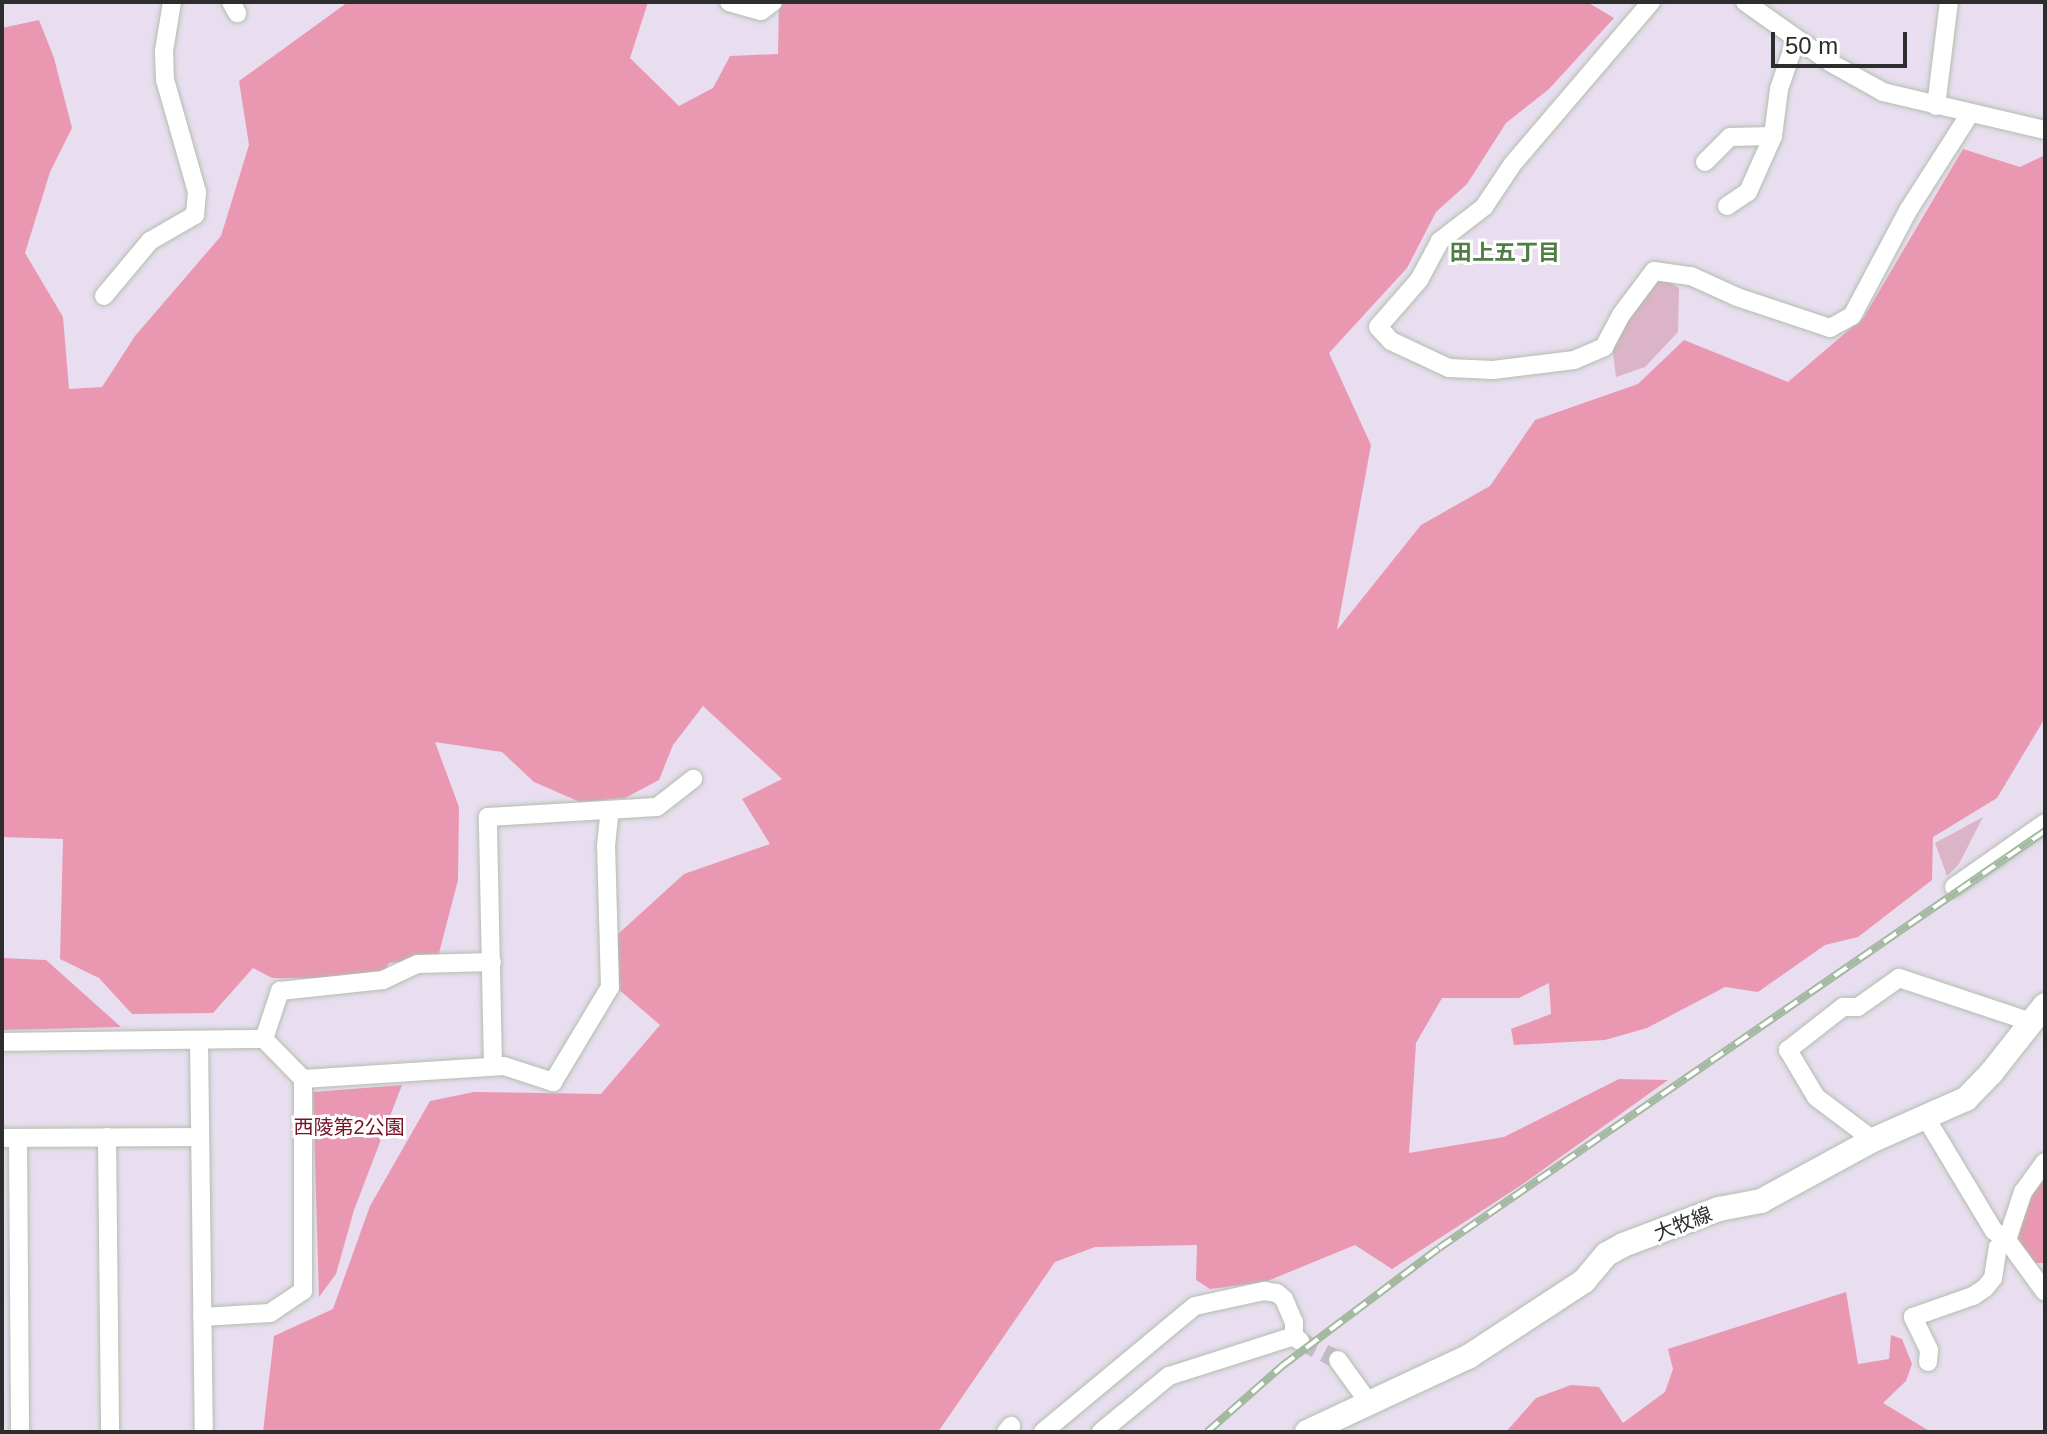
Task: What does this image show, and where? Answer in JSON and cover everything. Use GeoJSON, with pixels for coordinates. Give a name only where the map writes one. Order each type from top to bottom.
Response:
{"type":"FeatureCollection","features":[{"type":"Feature","properties":{"kind":"street"},"geometry":{"type":"LineString","coordinates":[[104,296],[150,241],[195,215],[197,192],[165,80],[164,51],[172,2]]}},
{"type":"Feature","properties":{"kind":"street"},"geometry":{"type":"LineString","coordinates":[[729,2],[761,11],[773,2]]}},
{"type":"Feature","properties":{"kind":"street"},"geometry":{"type":"LineString","coordinates":[[1651,2],[1512,165],[1484,207],[1440,241],[1419,280],[1378,327],[1391,341],[1449,368],[1493,370],[1574,360],[1604,347],[1621,315],[1654,271],[1691,276],[1737,297],[1830,328],[1852,316],[1909,209],[1969,115]]}},
{"type":"Feature","properties":{"kind":"street"},"geometry":{"type":"LineString","coordinates":[[1745,2],[1796,39],[1883,92],[1969,115],[2045,130]]}},
{"type":"Feature","properties":{"kind":"street"},"geometry":{"type":"LineString","coordinates":[[1936,106],[1949,2]]}},
{"type":"Feature","properties":{"kind":"street"},"geometry":{"type":"LineString","coordinates":[[1727,206],[1737,203],[1748,192],[1773,136],[1779,89],[1796,39]]}},
{"type":"Feature","properties":{"kind":"street"},"geometry":{"type":"LineString","coordinates":[[1705,162],[1730,137],[1773,136]]}},
{"type":"Feature","properties":{"kind":"street"},"geometry":{"type":"LineString","coordinates":[[493,1066],[488,817],[657,807],[693,779]]}},
{"type":"Feature","properties":{"kind":"street"},"geometry":{"type":"LineString","coordinates":[[303,1079],[504,1066],[553,1082],[610,987],[606,846],[610,810]]}},
{"type":"Feature","properties":{"kind":"street"},"geometry":{"type":"LineString","coordinates":[[1954,887],[2045,823]]}},
{"type":"Feature","properties":{"kind":"street"},"geometry":{"type":"LineString","coordinates":[[264,1039],[280,991],[383,980],[418,964],[492,962]]}},
{"type":"Feature","properties":{"kind":"street"},"geometry":{"type":"LineString","coordinates":[[1873,1140],[1816,1097],[1788,1050],[1843,1007],[1858,1007],[1899,978],[2038,1014]]}},
{"type":"Feature","properties":{"kind":"street","name":"大牧線"},"geometry":{"type":"LineString","coordinates":[[1307,1432],[1468,1357],[1584,1281],[1607,1254],[1623,1245],[1719,1209],[1761,1201],[1873,1140],[1966,1099],[2038,1014]]}},
{"type":"Feature","properties":{"kind":"street"},"geometry":{"type":"LineString","coordinates":[[2,1042],[264,1039],[303,1079],[303,1291],[270,1313],[202,1317]]}},
{"type":"Feature","properties":{"kind":"street"},"geometry":{"type":"LineString","coordinates":[[199,1040],[204,1432]]}},
{"type":"Feature","properties":{"kind":"street"},"geometry":{"type":"LineString","coordinates":[[1926,1118],[1994,1231],[2007,1240],[2045,1292]]}},
{"type":"Feature","properties":{"kind":"street"},"geometry":{"type":"LineString","coordinates":[[107,1137],[110,1432]]}},
{"type":"Feature","properties":{"kind":"street"},"geometry":{"type":"LineString","coordinates":[[20,1432],[10,1138],[200,1137]]}},
{"type":"Feature","properties":{"kind":"street"},"geometry":{"type":"LineString","coordinates":[[1928,1362],[1929,1350],[1913,1317],[1973,1296],[1985,1288],[1993,1278],[1998,1247],[2007,1240],[2023,1192],[2045,1162]]}},
{"type":"Feature","properties":{"kind":"street"},"geometry":{"type":"LineString","coordinates":[[1043,1432],[1195,1306],[1264,1291],[1277,1293],[1284,1299],[1297,1338],[1169,1376],[1101,1432]]}},
{"type":"Feature","properties":{"kind":"street"},"geometry":{"type":"LineString","coordinates":[[1338,1360],[1369,1403]]}},
{"type":"Feature","properties":{"kind":"green space"},"geometry":{"type":"Polygon","coordinates":[[[348,2],[648,2],[630,58],[679,106],[713,88],[730,56],[778,54],[779,2],[1587,2],[1614,18],[1549,89],[1506,123],[1467,184],[1436,212],[1407,268],[1329,353],[1371,445],[1337,630],[1421,525],[1490,486],[1535,420],[1638,384],[1684,340],[1788,382],[1864,317],[1963,149],[2020,167],[2045,155],[2045,718],[1997,798],[1933,837],[1932,880],[1858,937],[1825,945],[1758,992],[1725,987],[1647,1028],[1605,1040],[1514,1045],[1511,1029],[1551,1014],[1549,983],[1519,998],[1442,998],[1416,1043],[1409,1153],[1504,1137],[1619,1079],[1668,1080],[1523,1184],[1392,1269],[1355,1245],[1265,1282],[1210,1289],[1196,1280],[1197,1245],[1095,1247],[1055,1262],[938,1432],[263,1432],[274,1336],[333,1309],[370,1206],[430,1101],[474,1092],[601,1094],[660,1025],[617,988],[617,935],[684,874],[770,844],[742,799],[782,779],[703,706],[673,745],[659,780],[625,798],[580,802],[534,782],[502,752],[435,742],[459,807],[458,880],[438,957],[389,963],[380,979],[272,978],[253,968],[213,1013],[132,1014],[99,978],[60,959],[63,839],[2,837],[2,28],[39,20],[54,58],[72,128],[50,172],[25,253],[63,317],[69,389],[102,387],[135,336],[221,236],[249,145],[239,81],[348,2]]]}},
{"type":"Feature","properties":{"kind":"green space"},"geometry":{"type":"Polygon","coordinates":[[[2,958],[46,960],[121,1027],[2,1030],[2,958]]]}},
{"type":"Feature","properties":{"kind":"green space","name":"西陵第2公園"},"geometry":{"type":"Polygon","coordinates":[[[402,1085],[354,1210],[336,1274],[319,1297],[313,1092],[402,1085]]]}},
{"type":"Feature","properties":{"kind":"green space"},"geometry":{"type":"Polygon","coordinates":[[[2045,1172],[2045,1263],[2031,1263],[2018,1241],[2030,1190],[2045,1172]]]}},
{"type":"Feature","properties":{"kind":"green space"},"geometry":{"type":"Polygon","coordinates":[[[1846,1292],[1858,1364],[1889,1359],[1891,1335],[1902,1339],[1912,1364],[1906,1381],[1883,1403],[1931,1432],[1506,1432],[1536,1398],[1571,1385],[1599,1387],[1623,1423],[1665,1392],[1673,1369],[1668,1349],[1846,1292]]]}},
{"type":"Feature","properties":{"kind":"shaded area"},"geometry":{"type":"Polygon","coordinates":[[[1657,275],[1679,288],[1678,332],[1645,367],[1616,377],[1612,345],[1657,275]]]}},
{"type":"Feature","properties":{"kind":"shaded area"},"geometry":{"type":"Polygon","coordinates":[[[1983,817],[1959,864],[1947,876],[1935,843],[1983,817]]]}},
{"type":"Feature","properties":{"kind":"tunnel"},"geometry":{"type":"LineString","coordinates":[[1300,1341],[1338,1360]]}},
{"type":"Feature","properties":{"kind":"railway"},"geometry":{"type":"LineString","coordinates":[[1207,1432],[1282,1366],[1439,1248],[2045,831]]}},
{"type":"Feature","properties":{"kind":"district","name":"田上五丁目"},"geometry":{"type":"Point","coordinates":[1505,253]}}]}
